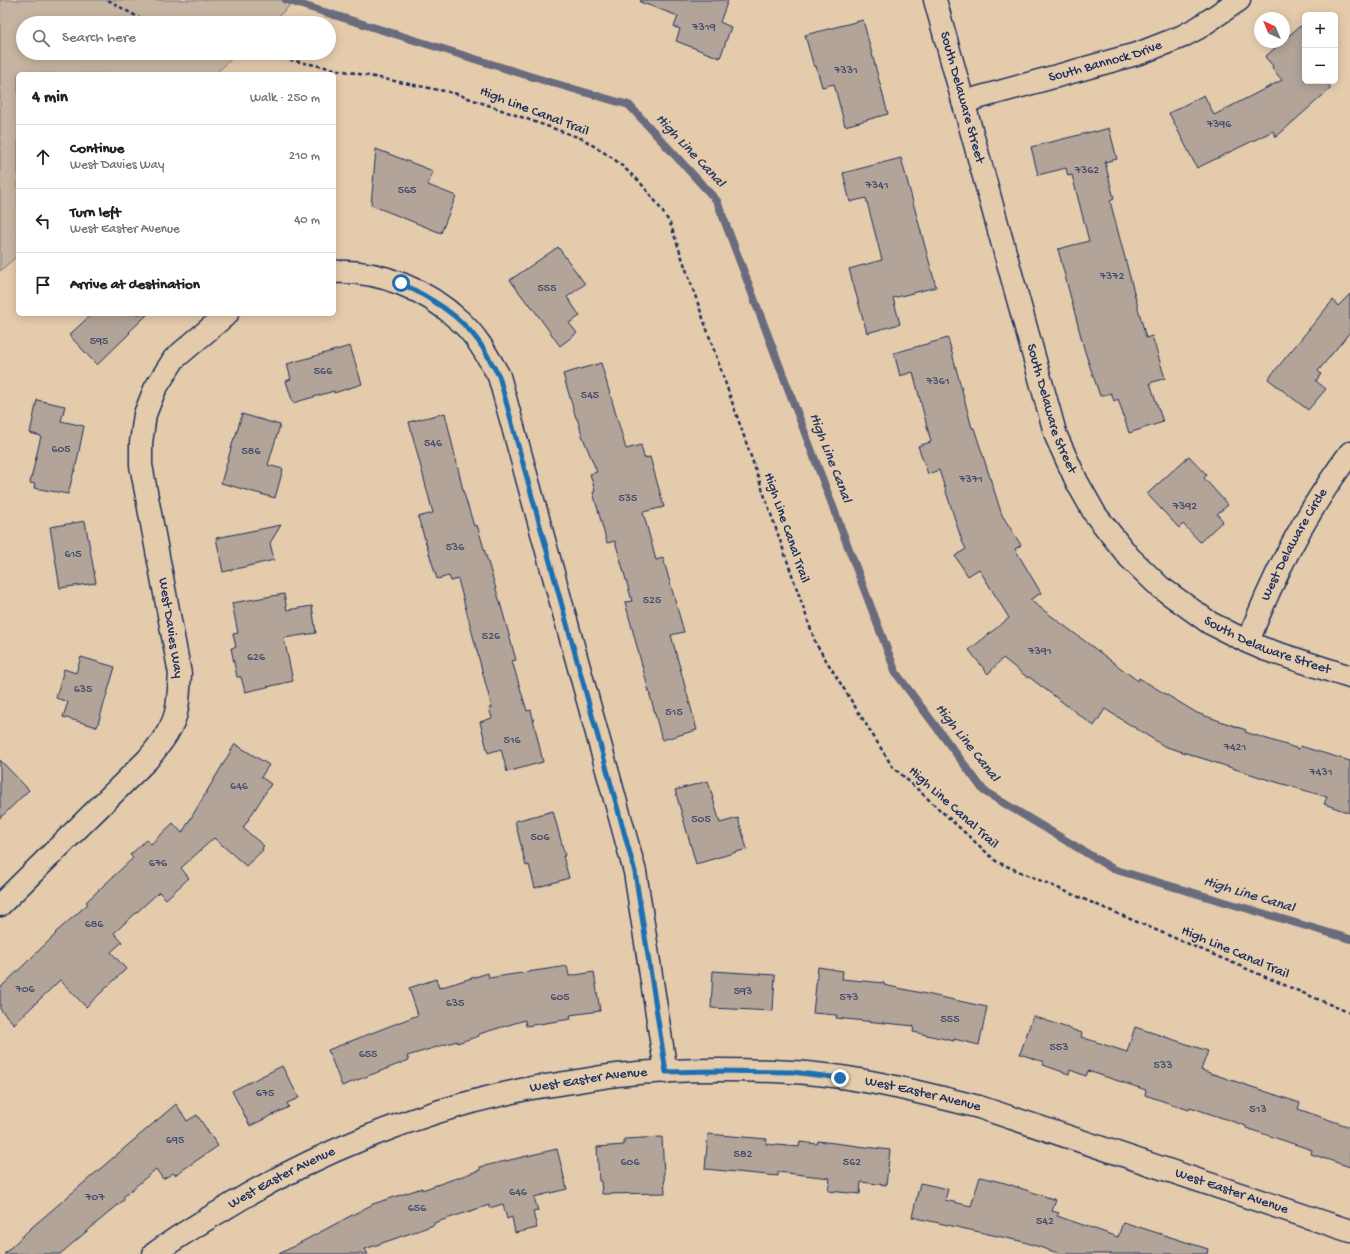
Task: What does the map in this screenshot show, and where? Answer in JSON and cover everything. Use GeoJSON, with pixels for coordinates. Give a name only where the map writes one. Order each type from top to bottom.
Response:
{"type":"FeatureCollection","features":[{"type":"Feature","properties":{"kind":"street","name":"South Delaware Street"},"geometry":{"type":"LineString","coordinates":[[934,0],[1056,436],[1077,482],[1095,514],[1124,551],[1160,587],[1210,623],[1264,650],[1350,677]]}},
{"type":"Feature","properties":{"kind":"street","name":"South Bannock Drive"},"geometry":{"type":"LineString","coordinates":[[963,102],[1140,53],[1181,37],[1198,28],[1239,0]]}},
{"type":"Feature","properties":{"kind":"street"},"geometry":{"type":"LineString","coordinates":[[336,272],[374,275],[401,283],[430,298],[460,321],[478,341],[499,376],[635,872],[666,1072]]}},
{"type":"Feature","properties":{"kind":"street","name":"West Davies Way"},"geometry":{"type":"LineString","coordinates":[[2,898],[148,759],[162,743],[169,731],[177,709],[180,674],[141,465],[141,443],[145,414],[155,389],[174,359],[225,316]]}},
{"type":"Feature","properties":{"kind":"street","name":"West Delaware Circle"},"geometry":{"type":"LineString","coordinates":[[1248,642],[1262,605],[1292,544],[1333,476],[1350,453]]}},
{"type":"Feature","properties":{"kind":"street","name":"West Easter Avenue"},"geometry":{"type":"LineString","coordinates":[[154,1254],[185,1232],[255,1189],[315,1159],[391,1128],[454,1107],[518,1090],[616,1075],[714,1071],[792,1072],[840,1078],[918,1092],[979,1107],[1350,1231]]}},
{"type":"Feature","properties":{"kind":"path"},"geometry":{"type":"LineString","coordinates":[[108,0],[136,16]]}},
{"type":"Feature","properties":{"kind":"path","name":"High Line Canal Trail"},"geometry":{"type":"LineString","coordinates":[[290,60],[454,93],[583,139],[614,159],[634,176],[656,202],[670,223],[816,644],[892,766],[997,862],[1350,1013]]}},
{"type":"Feature","properties":{"kind":"shaded area"},"geometry":{"type":"Polygon","coordinates":[[[0,0],[296,0],[279,16],[16,16],[16,60],[230,60],[217,72],[16,72],[16,257],[0,271],[0,0]]]}},
{"type":"Feature","properties":{"kind":"building"},"geometry":{"type":"Polygon","coordinates":[[[641,0],[728,0],[720,22],[731,27],[720,58],[676,41],[680,29],[674,27],[678,16],[640,2],[641,0]]]}},
{"type":"Feature","properties":{"kind":"building"},"geometry":{"type":"Polygon","coordinates":[[[863,20],[888,114],[845,126],[834,84],[822,87],[816,66],[814,67],[805,35],[863,20]]]}},
{"type":"Feature","properties":{"kind":"building"},"geometry":{"type":"Polygon","coordinates":[[[1300,26],[1302,28],[1302,84],[1328,84],[1331,88],[1276,137],[1273,131],[1197,168],[1169,113],[1204,95],[1214,115],[1282,80],[1265,57],[1275,48],[1290,48],[1290,35],[1300,26]]]}},
{"type":"Feature","properties":{"kind":"building"},"geometry":{"type":"Polygon","coordinates":[[[1109,128],[1117,159],[1105,162],[1114,199],[1110,201],[1146,338],[1152,336],[1165,378],[1150,383],[1163,422],[1129,433],[1118,399],[1114,401],[1111,393],[1100,396],[1085,352],[1058,249],[1089,241],[1072,175],[1068,176],[1066,168],[1038,175],[1031,147],[1109,128]]]}},
{"type":"Feature","properties":{"kind":"building"},"geometry":{"type":"Polygon","coordinates":[[[376,149],[433,171],[428,185],[456,196],[441,233],[371,205],[376,149]]]}},
{"type":"Feature","properties":{"kind":"building"},"geometry":{"type":"Polygon","coordinates":[[[901,158],[936,287],[893,298],[900,324],[867,333],[849,269],[882,260],[866,198],[850,202],[843,173],[901,158]]]}},
{"type":"Feature","properties":{"kind":"building"},"geometry":{"type":"Polygon","coordinates":[[[558,247],[585,284],[567,297],[580,316],[569,323],[577,333],[560,346],[529,303],[528,304],[510,280],[558,247]]]}},
{"type":"Feature","properties":{"kind":"building"},"geometry":{"type":"Polygon","coordinates":[[[1350,294],[1350,332],[1318,371],[1321,374],[1316,381],[1326,389],[1308,410],[1268,379],[1333,300],[1338,306],[1350,294]]]}},
{"type":"Feature","properties":{"kind":"building"},"geometry":{"type":"Polygon","coordinates":[[[90,316],[146,316],[97,365],[69,335],[90,316]]]}},
{"type":"Feature","properties":{"kind":"building"},"geometry":{"type":"Polygon","coordinates":[[[948,338],[972,428],[974,428],[1002,515],[1021,545],[1015,549],[1041,593],[1030,600],[1138,681],[1139,678],[1197,713],[1246,730],[1245,732],[1299,749],[1300,746],[1350,761],[1350,813],[1324,804],[1327,797],[1164,746],[1105,709],[1094,726],[1003,658],[988,674],[969,650],[1009,618],[979,569],[968,576],[955,556],[966,549],[939,470],[928,474],[918,446],[931,442],[913,372],[900,376],[894,353],[948,338]]]}},
{"type":"Feature","properties":{"kind":"building"},"geometry":{"type":"Polygon","coordinates":[[[350,346],[362,384],[334,393],[334,391],[293,403],[286,381],[291,379],[287,364],[350,346]]]}},
{"type":"Feature","properties":{"kind":"building"},"geometry":{"type":"Polygon","coordinates":[[[601,363],[626,449],[641,445],[644,458],[650,457],[664,507],[643,512],[656,560],[663,558],[684,632],[671,635],[697,730],[662,740],[625,602],[632,601],[615,541],[607,543],[593,492],[595,491],[590,474],[597,472],[576,418],[563,374],[601,363]]]}},
{"type":"Feature","properties":{"kind":"building"},"geometry":{"type":"Polygon","coordinates":[[[37,400],[65,406],[61,421],[84,426],[75,471],[68,494],[34,488],[35,484],[30,483],[41,436],[30,433],[37,400]]]}},
{"type":"Feature","properties":{"kind":"building"},"geometry":{"type":"Polygon","coordinates":[[[445,413],[463,490],[474,526],[477,525],[501,606],[516,660],[512,661],[527,711],[531,710],[543,762],[507,772],[501,749],[488,753],[480,722],[492,718],[489,708],[492,708],[458,579],[451,581],[449,576],[437,579],[418,517],[433,513],[409,422],[445,413]]]}},
{"type":"Feature","properties":{"kind":"building"},"geometry":{"type":"Polygon","coordinates":[[[242,414],[280,425],[268,465],[283,469],[275,498],[221,483],[242,414]]]}},
{"type":"Feature","properties":{"kind":"building"},"geometry":{"type":"Polygon","coordinates":[[[1189,456],[1207,475],[1204,478],[1228,505],[1217,514],[1223,521],[1200,542],[1183,524],[1179,528],[1147,494],[1189,456]]]}},
{"type":"Feature","properties":{"kind":"building"},"geometry":{"type":"Polygon","coordinates":[[[85,521],[96,583],[60,588],[50,527],[85,521]]]}},
{"type":"Feature","properties":{"kind":"building"},"geometry":{"type":"Polygon","coordinates":[[[281,525],[270,543],[274,560],[223,572],[216,538],[281,525]]]}},
{"type":"Feature","properties":{"kind":"building"},"geometry":{"type":"Polygon","coordinates":[[[284,594],[287,610],[312,606],[316,633],[284,638],[293,681],[245,692],[241,677],[237,677],[231,648],[236,647],[233,634],[238,633],[232,603],[284,594]]]}},
{"type":"Feature","properties":{"kind":"building"},"geometry":{"type":"Polygon","coordinates":[[[81,657],[115,667],[97,727],[63,717],[68,702],[56,698],[64,669],[76,673],[81,657]]]}},
{"type":"Feature","properties":{"kind":"building"},"geometry":{"type":"Polygon","coordinates":[[[235,744],[269,765],[261,777],[271,784],[243,828],[264,846],[262,848],[263,850],[246,866],[214,838],[181,868],[189,878],[166,899],[159,892],[114,933],[122,942],[111,952],[126,969],[86,1007],[60,980],[14,1024],[0,1009],[0,988],[56,934],[55,933],[88,904],[86,902],[133,858],[130,855],[146,840],[151,844],[173,823],[182,833],[235,744]]]}},
{"type":"Feature","properties":{"kind":"building"},"geometry":{"type":"Polygon","coordinates":[[[0,760],[29,790],[0,818],[0,760]]]}},
{"type":"Feature","properties":{"kind":"building"},"geometry":{"type":"Polygon","coordinates":[[[708,781],[720,823],[738,818],[747,849],[696,864],[675,790],[708,781]]]}},
{"type":"Feature","properties":{"kind":"building"},"geometry":{"type":"Polygon","coordinates":[[[553,811],[565,856],[563,856],[569,878],[535,888],[529,865],[526,866],[515,821],[553,811]]]}},
{"type":"Feature","properties":{"kind":"building"},"geometry":{"type":"Polygon","coordinates":[[[567,966],[569,976],[594,972],[600,1011],[570,1015],[571,1019],[526,1026],[525,1020],[479,1034],[479,1036],[457,1043],[457,1041],[407,1056],[409,1060],[342,1086],[328,1050],[418,1015],[409,988],[436,979],[439,988],[488,973],[489,978],[567,966]]]}},
{"type":"Feature","properties":{"kind":"building"},"geometry":{"type":"Polygon","coordinates":[[[818,967],[843,971],[842,979],[884,983],[884,985],[987,1007],[979,1045],[913,1032],[914,1026],[836,1018],[837,1015],[813,1013],[818,967]]]}},
{"type":"Feature","properties":{"kind":"building"},"geometry":{"type":"Polygon","coordinates":[[[713,971],[775,975],[773,1011],[711,1008],[713,971]]]}},
{"type":"Feature","properties":{"kind":"building"},"geometry":{"type":"Polygon","coordinates":[[[1033,1016],[1082,1033],[1081,1037],[1127,1052],[1135,1027],[1208,1051],[1201,1070],[1300,1103],[1298,1109],[1350,1127],[1350,1167],[1311,1154],[1312,1150],[1246,1128],[1246,1126],[1190,1107],[1189,1110],[1145,1095],[1146,1090],[1088,1071],[1086,1076],[1070,1070],[1069,1074],[1043,1065],[1044,1062],[1020,1054],[1033,1016]]]}},
{"type":"Feature","properties":{"kind":"building"},"geometry":{"type":"Polygon","coordinates":[[[282,1066],[299,1098],[287,1103],[289,1107],[250,1126],[232,1091],[282,1066]]]}},
{"type":"Feature","properties":{"kind":"building"},"geometry":{"type":"Polygon","coordinates":[[[176,1104],[187,1121],[197,1115],[218,1146],[175,1175],[173,1173],[163,1179],[156,1169],[123,1197],[125,1199],[60,1254],[4,1254],[31,1228],[176,1104]]]}},
{"type":"Feature","properties":{"kind":"building"},"geometry":{"type":"Polygon","coordinates":[[[708,1134],[767,1139],[766,1144],[799,1147],[800,1142],[817,1144],[818,1141],[890,1150],[886,1185],[861,1182],[860,1194],[828,1191],[830,1178],[778,1172],[778,1176],[705,1169],[708,1134]]]}},
{"type":"Feature","properties":{"kind":"building"},"geometry":{"type":"Polygon","coordinates":[[[662,1137],[665,1193],[602,1194],[601,1181],[599,1181],[597,1147],[624,1145],[624,1139],[662,1137]]]}},
{"type":"Feature","properties":{"kind":"building"},"geometry":{"type":"Polygon","coordinates":[[[557,1149],[567,1189],[534,1197],[538,1211],[533,1212],[537,1228],[515,1233],[512,1217],[507,1219],[503,1204],[489,1208],[489,1205],[434,1223],[434,1225],[365,1249],[368,1254],[279,1254],[373,1204],[422,1188],[422,1190],[480,1170],[480,1167],[557,1149]]]}},
{"type":"Feature","properties":{"kind":"building"},"geometry":{"type":"Polygon","coordinates":[[[980,1177],[1005,1183],[1056,1200],[1052,1211],[1059,1213],[1057,1216],[1118,1237],[1123,1222],[1208,1249],[1207,1254],[1061,1254],[1024,1242],[912,1217],[920,1183],[948,1189],[945,1200],[971,1206],[980,1177]]]}},
{"type":"Feature","properties":{"kind":"waterway","name":"High Line Canal"},"geometry":{"type":"LineString","coordinates":[[286,0],[536,78],[629,105],[717,201],[896,673],[984,791],[1113,869],[1350,939]]}},
{"type":"Feature","properties":{"kind":"route"},"geometry":{"type":"LineString","coordinates":[[401,283],[430,298],[460,321],[478,341],[499,376],[635,872],[666,1072],[792,1072],[840,1078]]}}]}
